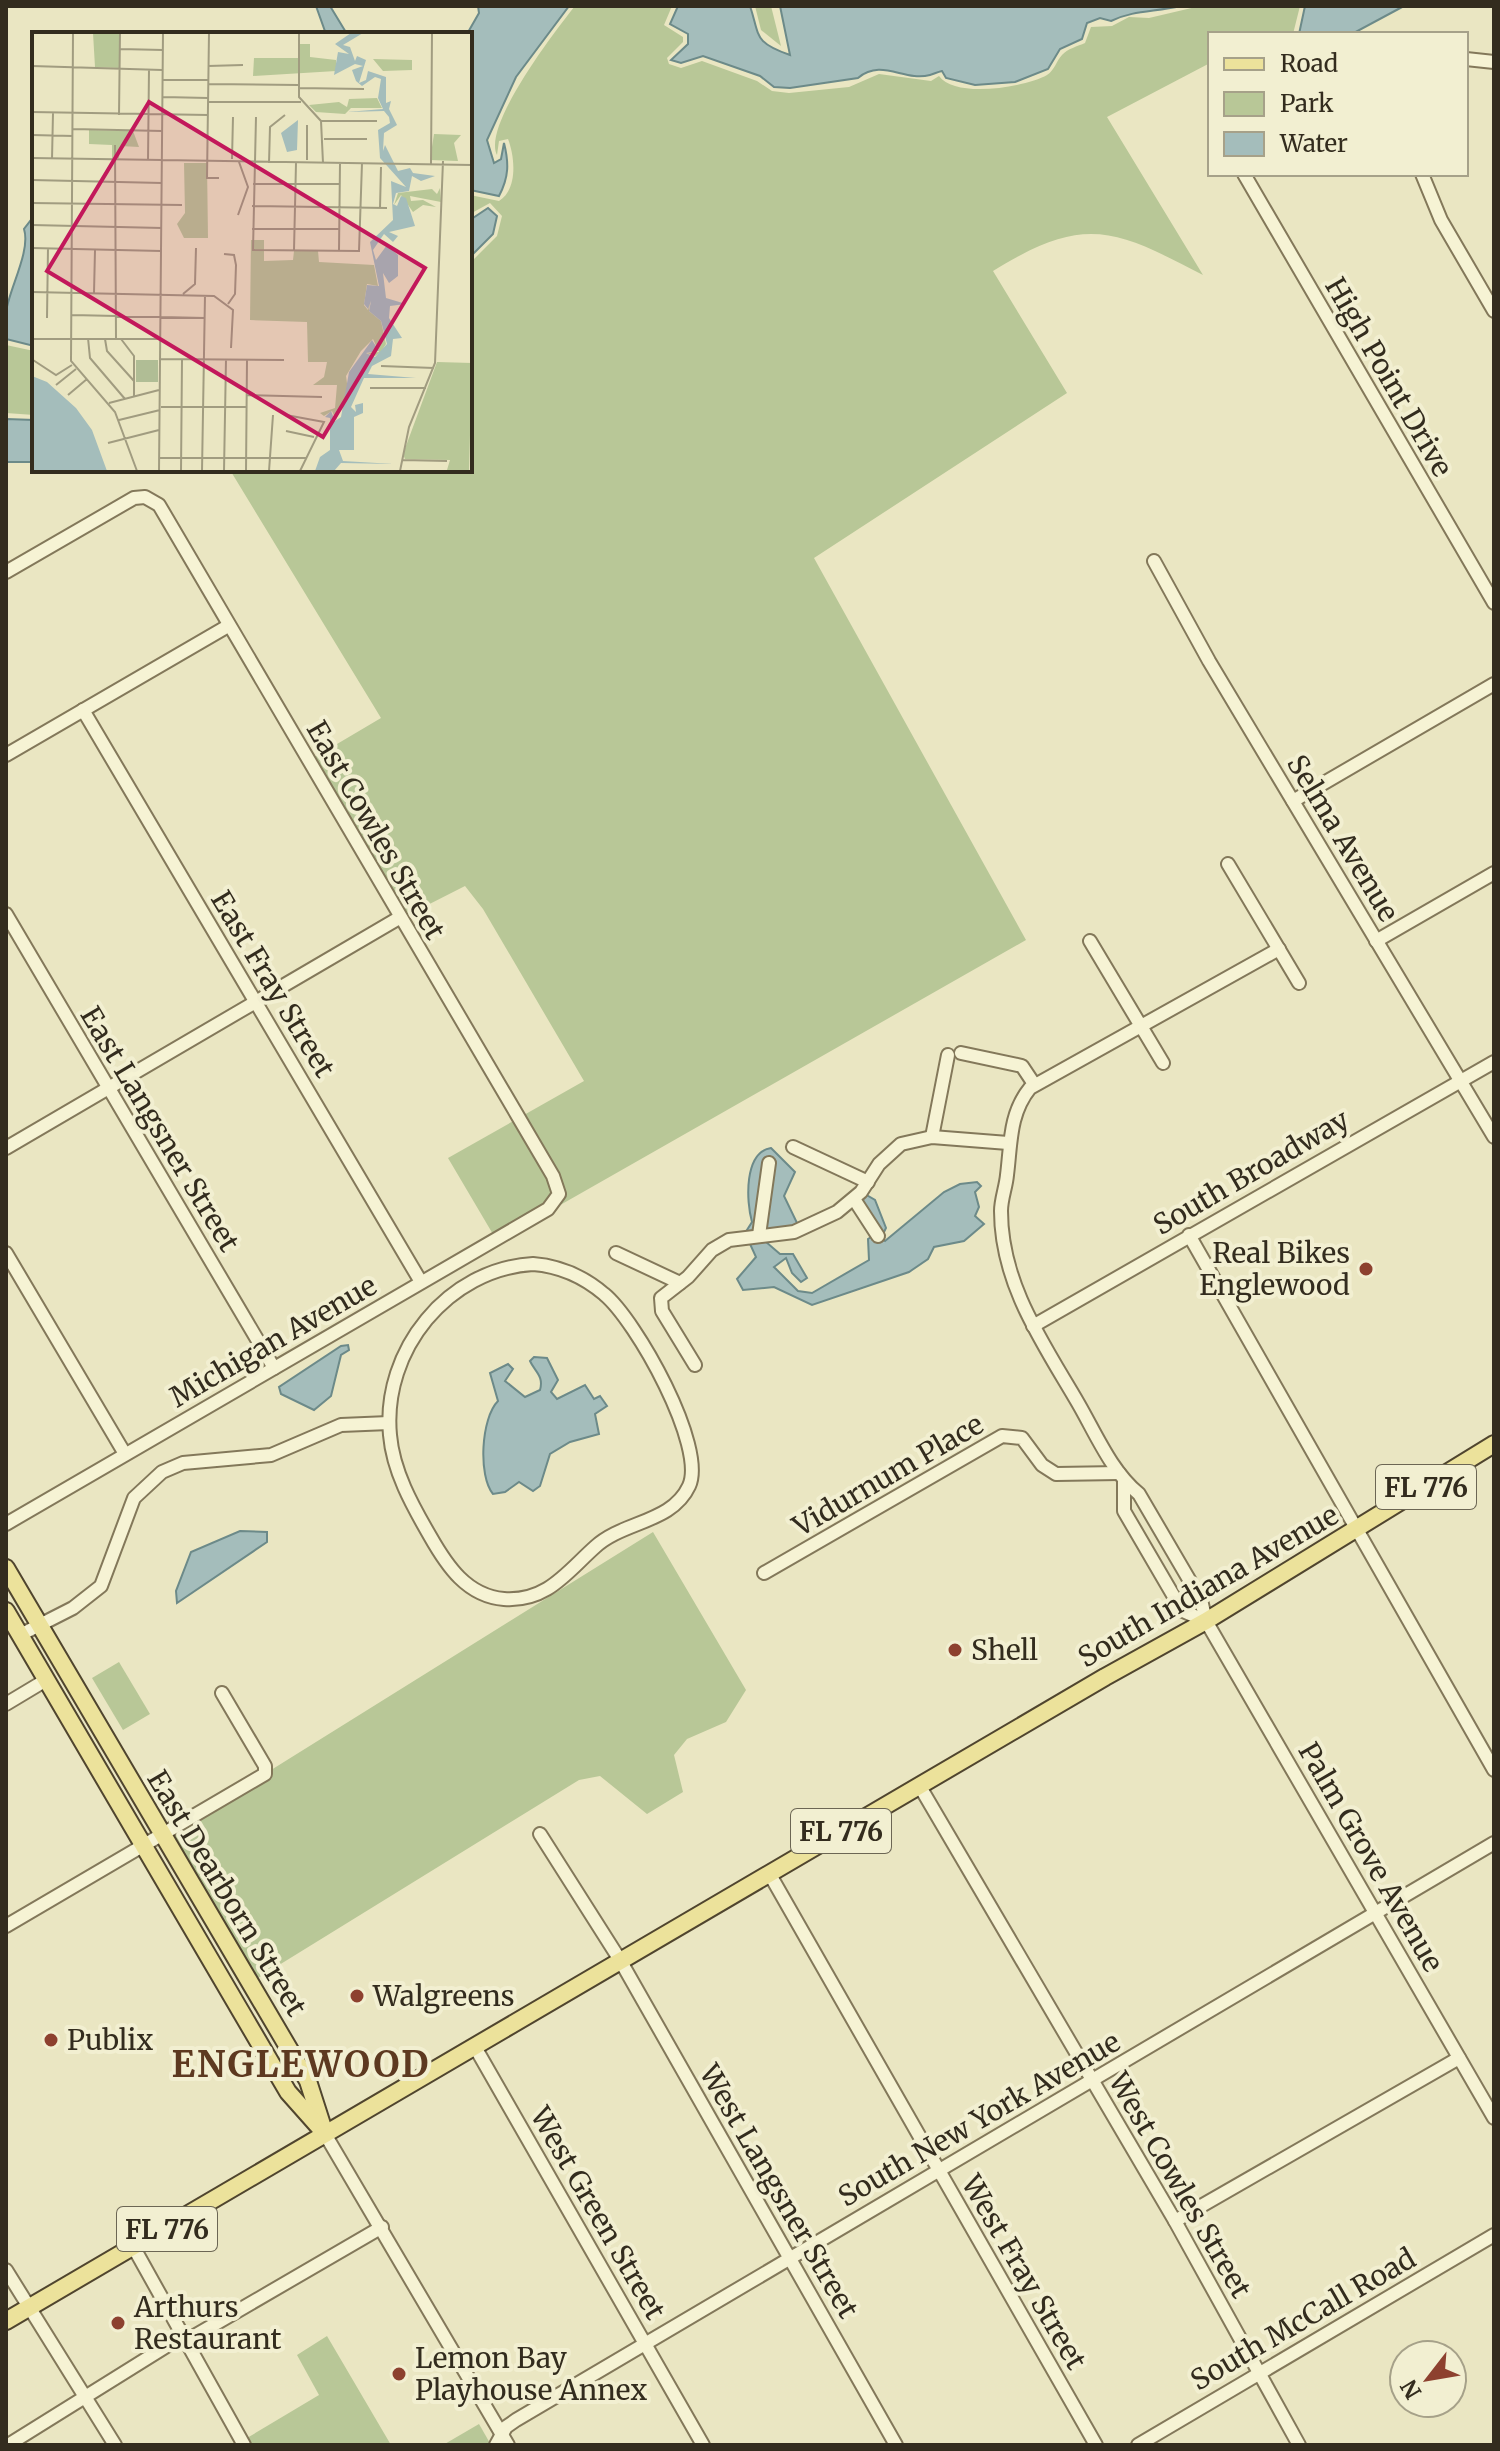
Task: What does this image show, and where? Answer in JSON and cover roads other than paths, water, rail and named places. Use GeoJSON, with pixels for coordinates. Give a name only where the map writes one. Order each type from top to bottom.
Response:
{"type":"FeatureCollection","features":[{"type":"Feature","properties":{"kind":"main road","name":"South Indiana Avenue"},"geometry":{"type":"LineString","coordinates":[[325,2134],[919,1785],[1206,1621],[1494,1444]]}},
{"type":"Feature","properties":{"kind":"main road","name":"East Dearborn Street"},"geometry":{"type":"LineString","coordinates":[[6,1568],[308,2081],[325,2134]]}},
{"type":"Feature","properties":{"kind":"main road","name":"East Dearborn Street"},"geometry":{"type":"LineString","coordinates":[[6,1611],[288,2092],[325,2134]]}},
{"type":"Feature","properties":{"kind":"main road","name":"FL 776"},"geometry":{"type":"LineString","coordinates":[[6,2321],[325,2134]]}},
{"type":"Feature","properties":{"kind":"street"},"geometry":{"type":"LineString","coordinates":[[1468,59],[1494,62]]}},
{"type":"Feature","properties":{"kind":"street","name":"High Point Drive"},"geometry":{"type":"LineString","coordinates":[[1245,176],[1494,603]]}},
{"type":"Feature","properties":{"kind":"street"},"geometry":{"type":"LineString","coordinates":[[1423,176],[1446,230],[1494,311]]}},
{"type":"Feature","properties":{"kind":"street","name":"East Cowles Street"},"geometry":{"type":"LineString","coordinates":[[6,572],[134,498],[145,497],[159,505],[553,1176],[559,1194]]}},
{"type":"Feature","properties":{"kind":"street","name":"Selma Avenue"},"geometry":{"type":"LineString","coordinates":[[1154,561],[1494,1137]]}},
{"type":"Feature","properties":{"kind":"street"},"geometry":{"type":"LineString","coordinates":[[6,755],[228,626]]}},
{"type":"Feature","properties":{"kind":"street"},"geometry":{"type":"LineString","coordinates":[[1293,801],[1494,684]]}},
{"type":"Feature","properties":{"kind":"street","name":"East Fray Street"},"geometry":{"type":"LineString","coordinates":[[83,710],[421,1282]]}},
{"type":"Feature","properties":{"kind":"street"},"geometry":{"type":"LineString","coordinates":[[1228,864],[1299,983]]}},
{"type":"Feature","properties":{"kind":"street"},"geometry":{"type":"LineString","coordinates":[[1376,941],[1494,873]]}},
{"type":"Feature","properties":{"kind":"street","name":"East Langsner Street"},"geometry":{"type":"LineString","coordinates":[[6,914],[274,1368]]}},
{"type":"Feature","properties":{"kind":"street"},"geometry":{"type":"LineString","coordinates":[[6,1148],[399,918]]}},
{"type":"Feature","properties":{"kind":"street"},"geometry":{"type":"LineString","coordinates":[[1090,941],[1163,1063]]}},
{"type":"Feature","properties":{"kind":"street"},"geometry":{"type":"LineString","coordinates":[[1206,1621],[1201,1600],[1139,1494],[1122,1477],[1016,1292],[1002,1226],[1008,1143],[1020,1103],[1034,1084],[1142,1028],[1279,949]]}},
{"type":"Feature","properties":{"kind":"street"},"geometry":{"type":"LineString","coordinates":[[932,1137],[954,1054],[1022,1066],[1034,1084]]}},
{"type":"Feature","properties":{"kind":"street","name":"South Broadway"},"geometry":{"type":"LineString","coordinates":[[1033,1326],[1494,1062]]}},
{"type":"Feature","properties":{"kind":"street"},"geometry":{"type":"LineString","coordinates":[[695,1365],[662,1311],[661,1298],[719,1246],[740,1237],[804,1228],[837,1212],[854,1199],[890,1152],[914,1139],[932,1137],[1008,1143]]}},
{"type":"Feature","properties":{"kind":"street"},"geometry":{"type":"LineString","coordinates":[[793,1147],[868,1182]]}},
{"type":"Feature","properties":{"kind":"street"},"geometry":{"type":"LineString","coordinates":[[759,1235],[759,1213],[769,1163]]}},
{"type":"Feature","properties":{"kind":"street","name":"Michigan Avenue"},"geometry":{"type":"LineString","coordinates":[[6,1524],[548,1209],[559,1194]]}},
{"type":"Feature","properties":{"kind":"street"},"geometry":{"type":"LineString","coordinates":[[854,1199],[878,1236]]}},
{"type":"Feature","properties":{"kind":"street"},"geometry":{"type":"LineString","coordinates":[[1189,1235],[1494,1770]]}},
{"type":"Feature","properties":{"kind":"street"},"geometry":{"type":"LineString","coordinates":[[6,1253],[125,1454]]}},
{"type":"Feature","properties":{"kind":"street"},"geometry":{"type":"LineString","coordinates":[[616,1253],[680,1283]]}},
{"type":"Feature","properties":{"kind":"street"},"geometry":{"type":"LineString","coordinates":[[541,1264],[589,1282],[631,1323],[690,1442],[694,1467],[689,1487],[673,1507],[614,1533],[551,1588],[529,1597],[493,1598],[465,1583],[442,1556],[399,1474],[389,1423],[394,1390],[407,1350],[440,1304],[467,1283],[490,1272],[541,1264]]}},
{"type":"Feature","properties":{"kind":"street"},"geometry":{"type":"LineString","coordinates":[[20,1635],[73,1608],[101,1586],[134,1498],[162,1472],[183,1463],[271,1455],[341,1425],[389,1423]]}},
{"type":"Feature","properties":{"kind":"street","name":"Vidurnum Place"},"geometry":{"type":"LineString","coordinates":[[764,1573],[1002,1436],[1025,1440],[1042,1465],[1056,1474],[1122,1477]]}},
{"type":"Feature","properties":{"kind":"street"},"geometry":{"type":"LineString","coordinates":[[1122,1477],[1124,1511],[1183,1611],[1206,1621]]}},
{"type":"Feature","properties":{"kind":"street","name":"Palm Grove Avenue"},"geometry":{"type":"LineString","coordinates":[[1206,1621],[1494,2118]]}},
{"type":"Feature","properties":{"kind":"street"},"geometry":{"type":"LineString","coordinates":[[6,1704],[46,1680]]}},
{"type":"Feature","properties":{"kind":"street"},"geometry":{"type":"LineString","coordinates":[[6,1926],[265,1774],[265,1766],[222,1693]]}},
{"type":"Feature","properties":{"kind":"street","name":"West Cowles Street"},"geometry":{"type":"LineString","coordinates":[[919,1785],[1175,2221],[1299,2445]]}},
{"type":"Feature","properties":{"kind":"street"},"geometry":{"type":"LineString","coordinates":[[540,1834],[620,1960]]}},
{"type":"Feature","properties":{"kind":"street","name":"South New York Avenue"},"geometry":{"type":"LineString","coordinates":[[502,2442],[516,2420],[644,2342],[1494,1843]]}},
{"type":"Feature","properties":{"kind":"street","name":"West Fray Street"},"geometry":{"type":"LineString","coordinates":[[769,1873],[1096,2445]]}},
{"type":"Feature","properties":{"kind":"street","name":"West Langsner Street"},"geometry":{"type":"LineString","coordinates":[[620,1960],[896,2445]]}},
{"type":"Feature","properties":{"kind":"street","name":"West Green Street"},"geometry":{"type":"LineString","coordinates":[[475,2047],[703,2445]]}},
{"type":"Feature","properties":{"kind":"street"},"geometry":{"type":"LineString","coordinates":[[1175,2221],[1459,2058]]}},
{"type":"Feature","properties":{"kind":"street"},"geometry":{"type":"LineString","coordinates":[[325,2134],[382,2227],[502,2442]]}},
{"type":"Feature","properties":{"kind":"street"},"geometry":{"type":"LineString","coordinates":[[8,2445],[88,2398],[170,2344],[191,2338],[382,2227]]}},
{"type":"Feature","properties":{"kind":"street","name":"South McCall Road"},"geometry":{"type":"LineString","coordinates":[[1138,2445],[1494,2235]]}},
{"type":"Feature","properties":{"kind":"street"},"geometry":{"type":"LineString","coordinates":[[134,2248],[244,2445]]}},
{"type":"Feature","properties":{"kind":"street"},"geometry":{"type":"LineString","coordinates":[[6,2270],[32,2307],[115,2445]]}},
{"type":"Feature","properties":{"kind":"water"},"geometry":{"type":"Polygon","coordinates":[[[316,6],[330,6],[346,32],[325,32],[316,6]]]}},
{"type":"Feature","properties":{"kind":"water"},"geometry":{"type":"Polygon","coordinates":[[[478,6],[569,6],[516,77],[487,140],[494,163],[501,159],[504,143],[506,150],[506,176],[499,196],[472,190],[472,32],[468,32],[479,13],[478,6]]]}},
{"type":"Feature","properties":{"kind":"water"},"geometry":{"type":"Polygon","coordinates":[[[678,6],[750,6],[757,31],[764,42],[790,55],[780,6],[1180,6],[1136,13],[1111,21],[1100,18],[1087,23],[1082,39],[1060,49],[1048,69],[1015,82],[975,85],[946,78],[942,71],[911,76],[876,70],[858,78],[790,88],[774,87],[760,76],[703,56],[681,63],[671,60],[688,44],[688,34],[670,24],[678,6]]]}},
{"type":"Feature","properties":{"kind":"water"},"geometry":{"type":"Polygon","coordinates":[[[1305,6],[1404,6],[1356,32],[1299,32],[1305,6]]]}},
{"type":"Feature","properties":{"kind":"water"},"geometry":{"type":"Polygon","coordinates":[[[488,208],[497,216],[493,234],[472,255],[472,219],[488,208]]]}},
{"type":"Feature","properties":{"kind":"water"},"geometry":{"type":"Polygon","coordinates":[[[32,219],[32,346],[6,339],[6,312],[25,248],[24,229],[32,219]]]}},
{"type":"Feature","properties":{"kind":"water"},"geometry":{"type":"Polygon","coordinates":[[[6,419],[32,420],[32,462],[6,462],[6,419]]]}},
{"type":"Feature","properties":{"kind":"water"},"geometry":{"type":"Polygon","coordinates":[[[771,1148],[795,1172],[784,1196],[799,1227],[768,1235],[766,1242],[780,1254],[793,1254],[807,1278],[801,1282],[792,1273],[786,1258],[774,1267],[798,1291],[812,1293],[869,1260],[868,1239],[876,1234],[855,1203],[863,1193],[875,1200],[886,1228],[881,1238],[885,1241],[944,1192],[960,1184],[977,1182],[981,1186],[975,1192],[979,1207],[975,1216],[984,1224],[964,1241],[934,1247],[928,1259],[909,1272],[812,1305],[774,1287],[743,1290],[737,1279],[756,1257],[745,1233],[752,1222],[749,1179],[756,1158],[762,1151],[771,1148]]]}},
{"type":"Feature","properties":{"kind":"water"},"geometry":{"type":"Polygon","coordinates":[[[348,1345],[349,1350],[341,1355],[331,1396],[314,1410],[281,1394],[279,1387],[341,1346],[348,1345]]]}},
{"type":"Feature","properties":{"kind":"water"},"geometry":{"type":"Polygon","coordinates":[[[534,1357],[547,1358],[558,1380],[551,1392],[557,1399],[585,1385],[594,1399],[600,1396],[607,1406],[595,1414],[599,1434],[570,1442],[550,1454],[540,1486],[533,1491],[519,1482],[505,1492],[493,1494],[488,1486],[484,1461],[488,1420],[498,1401],[490,1373],[508,1364],[513,1369],[505,1381],[525,1397],[540,1390],[540,1378],[530,1361],[534,1357]]]}},
{"type":"Feature","properties":{"kind":"water"},"geometry":{"type":"Polygon","coordinates":[[[240,1531],[267,1532],[267,1542],[177,1603],[176,1591],[191,1552],[240,1531]]]}},
{"type":"Feature","properties":{"kind":"place","name":"Real Bikes Englewood"},"geometry":{"type":"Point","coordinates":[1366,1269]}},
{"type":"Feature","properties":{"kind":"place","name":"Shell"},"geometry":{"type":"Point","coordinates":[955,1650]}},
{"type":"Feature","properties":{"kind":"place","name":"Walgreens"},"geometry":{"type":"Point","coordinates":[357,1996]}},
{"type":"Feature","properties":{"kind":"place","name":"Publix"},"geometry":{"type":"Point","coordinates":[51,2040]}},
{"type":"Feature","properties":{"kind":"place","name":"Arthurs Restaurant"},"geometry":{"type":"Point","coordinates":[118,2323]}},
{"type":"Feature","properties":{"kind":"place","name":"Lemon Bay Playhouse Annex"},"geometry":{"type":"Point","coordinates":[399,2374]}},
{"type":"Feature","properties":{"kind":"district","name":"ENGLEWOOD"},"geometry":{"type":"Point","coordinates":[301,2064]}}]}
